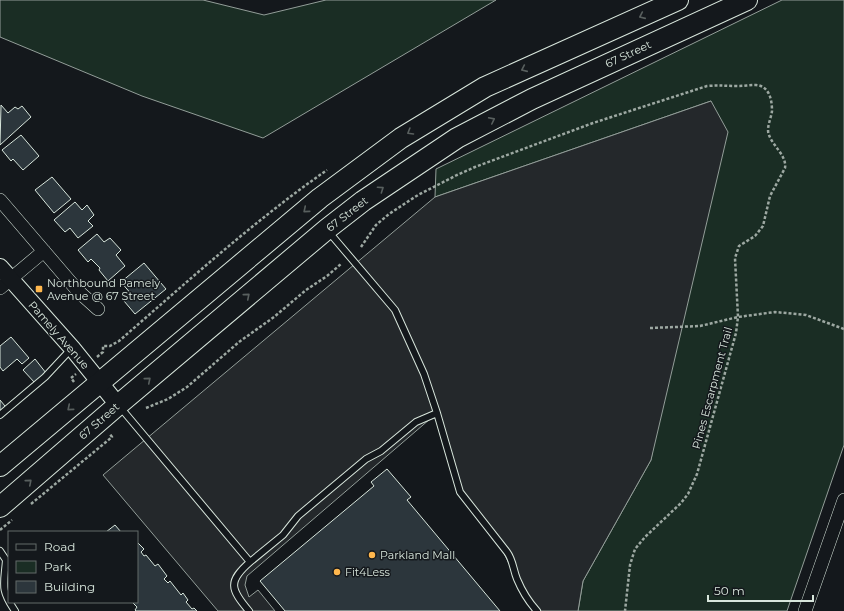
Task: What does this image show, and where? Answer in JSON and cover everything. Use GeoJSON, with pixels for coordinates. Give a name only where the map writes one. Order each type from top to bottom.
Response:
{"type":"FeatureCollection","features":[{"type":"Feature","properties":{"kind":"main road"},"geometry":{"type":"LineString","coordinates":[[0,466],[100,384],[320,198],[401,138],[485,87],[678,0]]}},
{"type":"Feature","properties":{"kind":"main road","name":"67 Street"},"geometry":{"type":"LineString","coordinates":[[0,507],[118,405],[363,201],[457,138],[532,99],[747,0]]}},
{"type":"Feature","properties":{"kind":"street"},"geometry":{"type":"LineString","coordinates":[[0,200],[78,290],[98,309]]}},
{"type":"Feature","properties":{"kind":"street"},"geometry":{"type":"LineString","coordinates":[[5,284],[44,251]]}},
{"type":"Feature","properties":{"kind":"street","name":"Pamely Avenue"},"geometry":{"type":"LineString","coordinates":[[0,267],[5,284],[72,348],[118,405]]}},
{"type":"Feature","properties":{"kind":"street"},"geometry":{"type":"LineString","coordinates":[[805,611],[844,500]]}},
{"type":"Feature","properties":{"kind":"lane"},"geometry":{"type":"LineString","coordinates":[[327,230],[395,310],[424,374],[460,492],[509,555],[521,589],[537,611]]}},
{"type":"Feature","properties":{"kind":"lane"},"geometry":{"type":"LineString","coordinates":[[0,415],[45,377],[72,348]]}},
{"type":"Feature","properties":{"kind":"lane"},"geometry":{"type":"LineString","coordinates":[[118,405],[250,562]]}},
{"type":"Feature","properties":{"kind":"lane"},"geometry":{"type":"LineString","coordinates":[[249,611],[235,593],[234,587],[237,575],[282,534],[298,516],[366,459],[381,451],[416,422],[437,413]]}},
{"type":"Feature","properties":{"kind":"lane"},"geometry":{"type":"LineString","coordinates":[[0,551],[6,560],[2,588],[8,603],[15,611]]}},
{"type":"Feature","properties":{"kind":"path","name":"Pines Escarpment Trail"},"geometry":{"type":"LineString","coordinates":[[361,247],[376,224],[418,195],[469,170],[593,123],[707,86],[756,85],[763,87],[770,95],[772,110],[768,132],[786,164],[784,172],[770,196],[763,226],[754,236],[739,246],[737,251],[735,258],[738,317],[736,333],[697,474],[688,494],[681,503],[645,537],[635,549],[630,565],[625,611]]}},
{"type":"Feature","properties":{"kind":"path"},"geometry":{"type":"LineString","coordinates":[[146,408],[168,399],[187,387],[239,342],[274,317],[306,290],[327,276],[341,264]]}},
{"type":"Feature","properties":{"kind":"path"},"geometry":{"type":"LineString","coordinates":[[650,328],[700,326],[738,317],[775,312],[806,315],[844,329]]}},
{"type":"Feature","properties":{"kind":"path"},"geometry":{"type":"LineString","coordinates":[[30,506],[112,437]]}},
{"type":"Feature","properties":{"kind":"path"},"geometry":{"type":"LineString","coordinates":[[0,530],[18,516]]}},
{"type":"Feature","properties":{"kind":"green space"},"geometry":{"type":"Polygon","coordinates":[[[0,0],[203,0],[264,15],[326,0],[496,0],[263,138],[142,96],[0,37],[0,0]]]}},
{"type":"Feature","properties":{"kind":"green space"},"geometry":{"type":"Polygon","coordinates":[[[782,0],[844,0],[844,445],[787,611],[578,611],[583,581],[651,460],[711,101],[435,197],[436,169],[782,0]]]}},
{"type":"Feature","properties":{"kind":"shaded area"},"geometry":{"type":"Polygon","coordinates":[[[711,101],[728,132],[651,460],[583,581],[578,611],[537,611],[525,596],[497,539],[460,492],[437,413],[247,576],[245,585],[249,597],[258,590],[275,611],[218,611],[103,475],[435,197],[711,101]]]}},
{"type":"Feature","properties":{"kind":"building"},"geometry":{"type":"Polygon","coordinates":[[[1,105],[8,113],[15,107],[18,109],[22,106],[31,117],[0,145],[1,105]]]}},
{"type":"Feature","properties":{"kind":"building"},"geometry":{"type":"Polygon","coordinates":[[[21,135],[39,156],[23,170],[13,159],[11,161],[2,150],[21,135]]]}},
{"type":"Feature","properties":{"kind":"building"},"geometry":{"type":"Polygon","coordinates":[[[52,177],[71,199],[54,213],[35,190],[52,177]]]}},
{"type":"Feature","properties":{"kind":"building"},"geometry":{"type":"Polygon","coordinates":[[[75,202],[82,210],[87,205],[94,215],[88,221],[93,226],[78,238],[70,228],[65,232],[54,220],[75,202]]]}},
{"type":"Feature","properties":{"kind":"building"},"geometry":{"type":"Polygon","coordinates":[[[97,234],[104,242],[110,238],[121,250],[116,255],[125,266],[108,281],[99,270],[100,268],[91,259],[88,262],[78,250],[97,234]]]}},
{"type":"Feature","properties":{"kind":"building"},"geometry":{"type":"Polygon","coordinates":[[[144,263],[166,289],[135,314],[124,301],[132,295],[121,282],[144,263]]]}},
{"type":"Feature","properties":{"kind":"building"},"geometry":{"type":"Polygon","coordinates":[[[11,337],[29,358],[22,364],[17,359],[3,371],[0,367],[0,346],[11,337]]]}},
{"type":"Feature","properties":{"kind":"building"},"geometry":{"type":"Polygon","coordinates":[[[35,359],[46,373],[35,383],[23,370],[35,359]]]}},
{"type":"Feature","properties":{"kind":"building"},"geometry":{"type":"Polygon","coordinates":[[[0,400],[5,406],[0,411],[0,400]]]}},
{"type":"Feature","properties":{"kind":"building","name":"Parkland Mall"},"geometry":{"type":"Polygon","coordinates":[[[387,469],[411,497],[407,500],[500,611],[285,611],[260,581],[374,486],[371,482],[387,469]]]}},
{"type":"Feature","properties":{"kind":"building"},"geometry":{"type":"Polygon","coordinates":[[[115,525],[120,531],[107,531],[115,525]]]}},
{"type":"Feature","properties":{"kind":"building"},"geometry":{"type":"Polygon","coordinates":[[[138,543],[144,549],[141,552],[144,556],[146,555],[155,566],[158,564],[167,576],[164,579],[168,583],[170,581],[181,595],[183,593],[188,600],[186,602],[192,609],[194,608],[197,611],[136,611],[135,610],[137,607],[133,603],[138,603],[138,543]]]}},
{"type":"Feature","properties":{"kind":"place","name":"Northbound Pamely Avenue @ 67 Street"},"geometry":{"type":"Point","coordinates":[39,289]}},
{"type":"Feature","properties":{"kind":"place","name":"Parkland Mall"},"geometry":{"type":"Point","coordinates":[372,555]}},
{"type":"Feature","properties":{"kind":"place","name":"Fit4Less"},"geometry":{"type":"Point","coordinates":[337,572]}}]}
